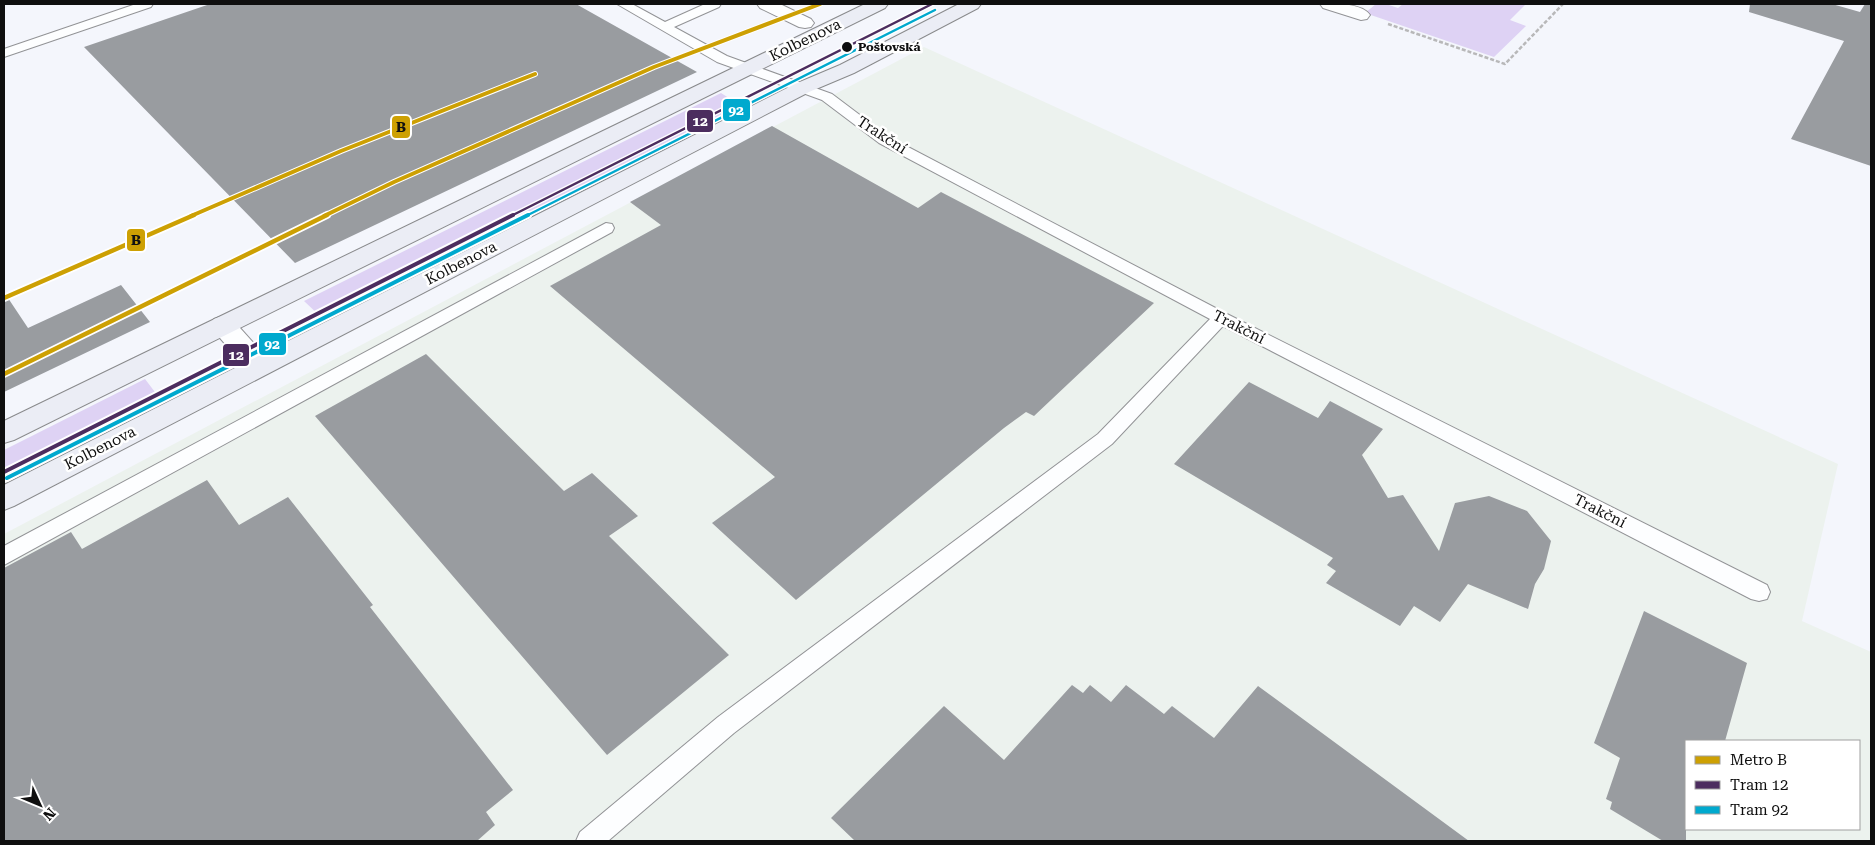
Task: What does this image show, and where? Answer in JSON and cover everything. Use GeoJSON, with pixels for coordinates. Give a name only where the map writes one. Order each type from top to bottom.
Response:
{"type":"FeatureCollection","features":[{"type":"Feature","properties":{"kind":"main road","name":"Kolbenova"},"geometry":{"type":"LineString","coordinates":[[4,433],[879,4]]}},
{"type":"Feature","properties":{"kind":"main road","name":"Kolbenova"},"geometry":{"type":"LineString","coordinates":[[4,498],[802,88],[847,69],[972,4]]}},
{"type":"Feature","properties":{"kind":"street"},"geometry":{"type":"LineString","coordinates":[[766,4],[805,23]]}},
{"type":"Feature","properties":{"kind":"street"},"geometry":{"type":"LineString","coordinates":[[1329,4],[1361,15]]}},
{"type":"Feature","properties":{"kind":"street"},"geometry":{"type":"LineString","coordinates":[[223,325],[259,366]]}},
{"type":"Feature","properties":{"kind":"lane"},"geometry":{"type":"LineString","coordinates":[[4,53],[147,4]]}},
{"type":"Feature","properties":{"kind":"lane","name":"Trakční"},"geometry":{"type":"LineString","coordinates":[[623,4],[722,59],[828,97],[884,140],[1221,318],[1759,592]]}},
{"type":"Feature","properties":{"kind":"lane"},"geometry":{"type":"LineString","coordinates":[[664,27],[715,4]]}},
{"type":"Feature","properties":{"kind":"lane"},"geometry":{"type":"LineString","coordinates":[[4,556],[606,228]]}},
{"type":"Feature","properties":{"kind":"lane"},"geometry":{"type":"LineString","coordinates":[[589,841],[726,725],[1105,439],[1221,318]]}},
{"type":"Feature","properties":{"kind":"path"},"geometry":{"type":"LineString","coordinates":[[1361,15],[1505,64],[1563,4]]}},
{"type":"Feature","properties":{"kind":"shaded area"},"geometry":{"type":"Polygon","coordinates":[[[1376,4],[1386,4],[1398,8],[1403,4],[1526,4],[1510,20],[1526,26],[1494,57],[1365,13],[1376,4]]]}},
{"type":"Feature","properties":{"kind":"shaded area"},"geometry":{"type":"Polygon","coordinates":[[[924,47],[1838,464],[1802,621],[1871,652],[1871,841],[4,841],[4,534],[924,47]]]}},
{"type":"Feature","properties":{"kind":"shaded area"},"geometry":{"type":"Polygon","coordinates":[[[721,93],[740,105],[322,318],[304,301],[721,93]]]}},
{"type":"Feature","properties":{"kind":"shaded area"},"geometry":{"type":"Polygon","coordinates":[[[145,379],[161,400],[4,480],[4,450],[145,379]]]}},
{"type":"Feature","properties":{"kind":"building"},"geometry":{"type":"Polygon","coordinates":[[[210,4],[576,4],[697,72],[295,263],[84,47],[210,4]]]}},
{"type":"Feature","properties":{"kind":"building"},"geometry":{"type":"Polygon","coordinates":[[[1750,4],[1832,4],[1860,12],[1865,4],[1871,4],[1871,166],[1791,139],[1844,41],[1749,12],[1750,4]]]}},
{"type":"Feature","properties":{"kind":"building"},"geometry":{"type":"Polygon","coordinates":[[[772,126],[918,208],[941,192],[1154,303],[1034,416],[1026,412],[1004,428],[796,600],[712,523],[775,477],[550,286],[661,225],[630,202],[772,126]]]}},
{"type":"Feature","properties":{"kind":"building"},"geometry":{"type":"Polygon","coordinates":[[[121,285],[150,322],[4,392],[4,292],[28,328],[121,285]]]}},
{"type":"Feature","properties":{"kind":"building"},"geometry":{"type":"Polygon","coordinates":[[[426,354],[564,491],[592,473],[638,516],[609,536],[729,655],[607,755],[315,416],[426,354]]]}},
{"type":"Feature","properties":{"kind":"building"},"geometry":{"type":"Polygon","coordinates":[[[1249,382],[1318,418],[1330,401],[1383,429],[1362,455],[1388,498],[1403,495],[1439,551],[1455,503],[1489,496],[1527,511],[1551,541],[1544,569],[1535,584],[1528,609],[1468,584],[1440,622],[1414,606],[1400,626],[1326,583],[1336,571],[1327,565],[1333,558],[1174,464],[1249,382]]]}},
{"type":"Feature","properties":{"kind":"building"},"geometry":{"type":"Polygon","coordinates":[[[207,480],[239,525],[288,497],[373,605],[370,607],[513,790],[486,812],[495,825],[477,841],[4,841],[4,568],[71,532],[82,549],[207,480]]]}},
{"type":"Feature","properties":{"kind":"building"},"geometry":{"type":"Polygon","coordinates":[[[1644,611],[1747,663],[1725,740],[1685,740],[1686,841],[1663,841],[1610,809],[1612,802],[1606,799],[1620,758],[1594,743],[1644,611]]]}},
{"type":"Feature","properties":{"kind":"building"},"geometry":{"type":"Polygon","coordinates":[[[1072,685],[1083,693],[1090,685],[1111,702],[1126,685],[1164,714],[1172,706],[1214,738],[1258,686],[1469,841],[855,841],[831,818],[944,706],[1004,760],[1072,685]]]}},
{"type":"Feature","properties":{"kind":"metro line","name":"B"},"geometry":{"type":"LineString","coordinates":[[4,374],[394,182],[654,67],[820,4]]}},
{"type":"Feature","properties":{"kind":"metro line","name":"B"},"geometry":{"type":"LineString","coordinates":[[4,298],[341,151],[535,74]]}},
{"type":"Feature","properties":{"kind":"tram line","name":"12"},"geometry":{"type":"LineString","coordinates":[[4,472],[932,4]]}},
{"type":"Feature","properties":{"kind":"tram line","name":"92"},"geometry":{"type":"LineString","coordinates":[[7,478],[935,10]]}},
{"type":"Feature","properties":{"kind":"place","name":"Poštovská"},"geometry":{"type":"Point","coordinates":[847,47]}}]}
